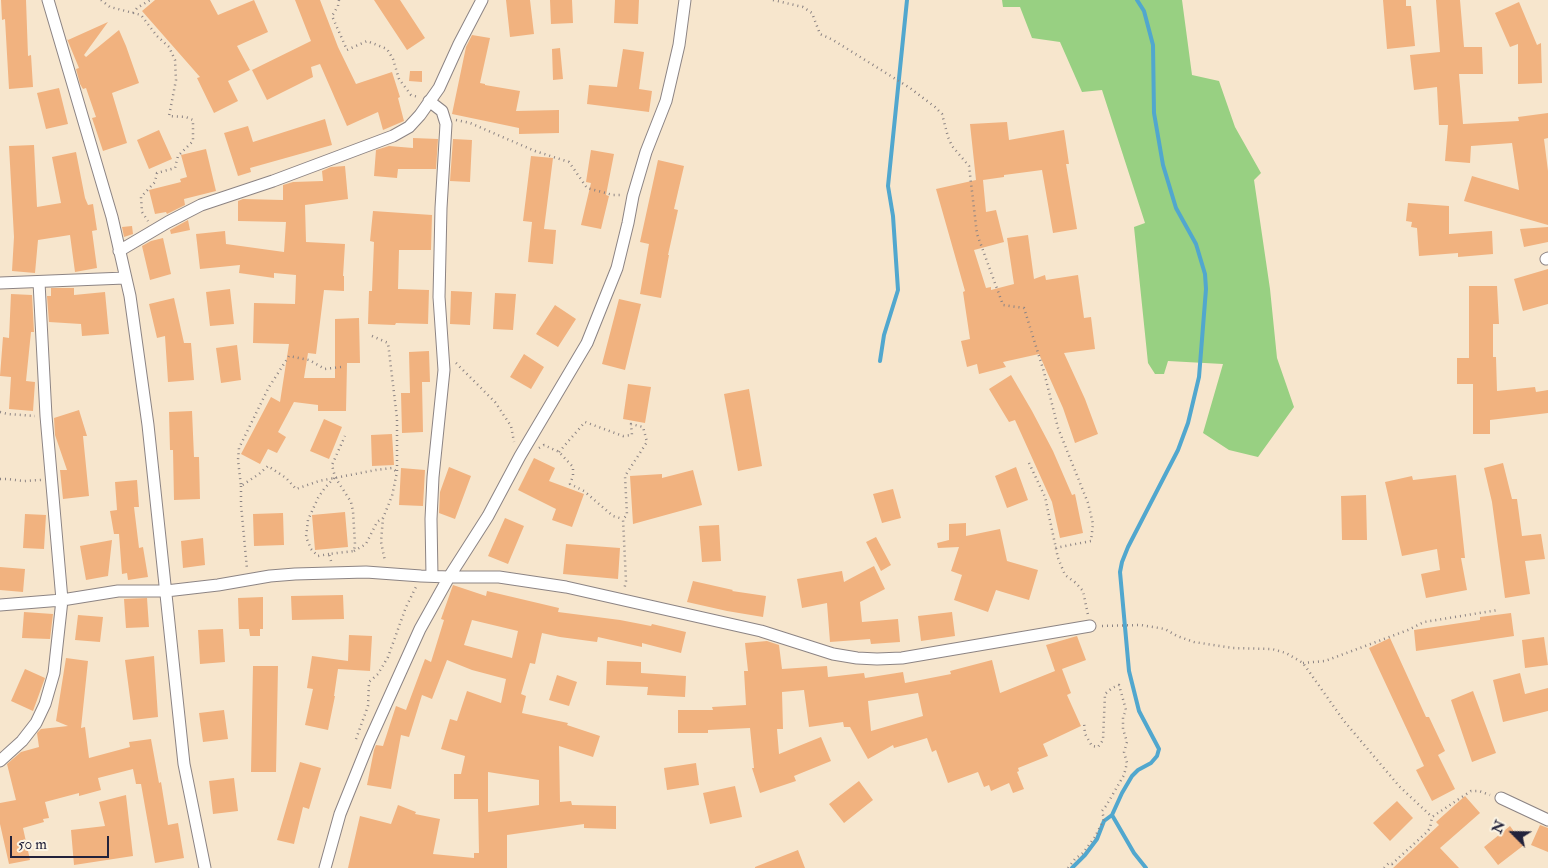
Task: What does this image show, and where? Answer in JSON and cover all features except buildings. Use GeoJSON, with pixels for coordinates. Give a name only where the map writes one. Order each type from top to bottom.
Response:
{"type":"FeatureCollection","features":[{"type":"Feature","properties":{"kind":"street"},"geometry":{"type":"LineString","coordinates":[[48,0],[112,217],[130,296],[140,362],[184,764],[206,868]]}},
{"type":"Feature","properties":{"kind":"street"},"geometry":{"type":"LineString","coordinates":[[120,251],[201,205],[273,181],[394,136],[409,127],[438,88],[458,44],[482,0]]}},
{"type":"Feature","properties":{"kind":"street"},"geometry":{"type":"LineString","coordinates":[[325,868],[340,814],[369,742],[420,629],[449,577],[484,523],[520,456],[587,343],[617,268],[633,196],[646,152],[666,101],[679,45],[685,0]]}},
{"type":"Feature","properties":{"kind":"street"},"geometry":{"type":"LineString","coordinates":[[426,576],[433,477],[442,391],[443,347],[439,297],[441,208],[446,133],[445,117],[442,111],[429,101]]}},
{"type":"Feature","properties":{"kind":"street"},"geometry":{"type":"LineString","coordinates":[[0,283],[125,278]]}},
{"type":"Feature","properties":{"kind":"street"},"geometry":{"type":"LineString","coordinates":[[0,761],[22,741],[36,723],[45,704],[54,673],[62,600],[46,416],[39,282]]}},
{"type":"Feature","properties":{"kind":"street"},"geometry":{"type":"LineString","coordinates":[[0,605],[62,600],[118,592],[166,591],[270,576],[366,572],[449,577],[499,577],[566,587],[761,631],[833,654],[856,658],[902,658],[1090,626]]}},
{"type":"Feature","properties":{"kind":"street"},"geometry":{"type":"LineString","coordinates":[[1501,798],[1548,820]]}},
{"type":"Feature","properties":{"kind":"path"},"geometry":{"type":"LineString","coordinates":[[101,0],[110,7],[141,16],[147,21],[157,36],[169,47],[175,60],[176,80],[169,116],[186,117],[193,120],[193,141],[178,156],[176,168],[158,173],[155,182],[142,197],[142,212],[154,230]]}},
{"type":"Feature","properties":{"kind":"path"},"geometry":{"type":"LineString","coordinates":[[132,13],[150,0]]}},
{"type":"Feature","properties":{"kind":"path"},"geometry":{"type":"LineString","coordinates":[[339,0],[332,16],[347,50],[367,41],[387,49],[399,79],[411,94],[429,101]]}},
{"type":"Feature","properties":{"kind":"path"},"geometry":{"type":"LineString","coordinates":[[773,0],[803,8],[812,13],[820,34],[910,88],[935,108],[942,114],[952,146],[969,166],[976,234],[1003,305],[1024,308],[1044,372],[1058,428],[1088,503],[1093,524],[1091,541],[1056,548]]}},
{"type":"Feature","properties":{"kind":"path"},"geometry":{"type":"LineString","coordinates":[[445,117],[470,123],[535,151],[569,162],[587,188],[613,195],[633,196]]}},
{"type":"Feature","properties":{"kind":"path"},"geometry":{"type":"LineString","coordinates":[[372,336],[388,343],[397,418],[398,472],[392,496],[383,518],[381,542],[391,574]]}},
{"type":"Feature","properties":{"kind":"path"},"geometry":{"type":"LineString","coordinates":[[443,347],[453,360],[495,402],[511,426],[515,447],[520,456]]}},
{"type":"Feature","properties":{"kind":"path"},"geometry":{"type":"LineString","coordinates":[[247,580],[238,460],[239,448],[269,387],[289,356],[309,360],[317,366],[325,368],[341,367]]}},
{"type":"Feature","properties":{"kind":"path"},"geometry":{"type":"LineString","coordinates":[[0,412],[46,416]]}},
{"type":"Feature","properties":{"kind":"path"},"geometry":{"type":"LineString","coordinates":[[559,452],[585,422],[623,436],[632,435],[631,424],[643,427],[647,442],[625,476],[626,581],[621,598]]}},
{"type":"Feature","properties":{"kind":"path"},"geometry":{"type":"LineString","coordinates":[[345,436],[332,465],[335,477],[351,502],[354,551]]}},
{"type":"Feature","properties":{"kind":"path"},"geometry":{"type":"LineString","coordinates":[[534,452],[544,445],[559,452],[574,467],[570,484],[584,491],[613,516],[624,519]]}},
{"type":"Feature","properties":{"kind":"path"},"geometry":{"type":"LineString","coordinates":[[1029,463],[1045,497],[1058,558],[1065,575],[1083,592],[1090,626],[1141,625],[1165,629],[1194,642],[1233,648],[1272,649],[1286,653],[1302,663],[1344,721],[1399,786],[1432,817]]}},
{"type":"Feature","properties":{"kind":"path"},"geometry":{"type":"LineString","coordinates":[[241,486],[268,466],[286,478],[296,489],[335,477],[392,468],[398,472]]}},
{"type":"Feature","properties":{"kind":"path"},"geometry":{"type":"LineString","coordinates":[[335,477],[324,488],[308,520],[306,538],[318,556],[354,551],[366,544],[377,522],[383,518]]}},
{"type":"Feature","properties":{"kind":"path"},"geometry":{"type":"LineString","coordinates":[[0,480],[7,479],[24,482],[52,479]]}},
{"type":"Feature","properties":{"kind":"path"},"geometry":{"type":"LineString","coordinates":[[329,554],[335,572]]}},
{"type":"Feature","properties":{"kind":"path"},"geometry":{"type":"LineString","coordinates":[[355,740],[368,706],[369,682],[378,674],[388,657],[406,607],[426,576]]}},
{"type":"Feature","properties":{"kind":"path"},"geometry":{"type":"LineString","coordinates":[[1302,663],[1326,661],[1408,630],[1424,622],[1498,610]]}},
{"type":"Feature","properties":{"kind":"path"},"geometry":{"type":"LineString","coordinates":[[1068,868],[1095,837],[1104,819],[1102,811],[1124,775],[1126,763],[1124,752],[1127,742],[1123,729],[1123,717],[1126,710],[1119,685],[1105,694],[1103,740],[1098,747],[1092,746],[1088,740],[1085,734],[1084,722]]}},
{"type":"Feature","properties":{"kind":"path"},"geometry":{"type":"LineString","coordinates":[[1384,868],[1389,863],[1392,864],[1427,832],[1430,828],[1432,817],[1472,791],[1501,798]]}},
{"type":"Feature","properties":{"kind":"green space"},"geometry":{"type":"Polygon","coordinates":[[[1002,0],[1182,0],[1192,75],[1219,81],[1235,127],[1261,173],[1254,180],[1270,289],[1277,358],[1294,407],[1258,457],[1229,450],[1203,433],[1223,364],[1168,361],[1164,374],[1155,374],[1148,363],[1134,227],[1145,223],[1102,90],[1082,92],[1060,42],[1032,38],[1020,7],[1003,7],[1002,0]]]}},
{"type":"Feature","properties":{"kind":"waterway"},"geometry":{"type":"LineString","coordinates":[[880,361],[884,335],[898,290],[893,216],[888,186],[907,0]]}},
{"type":"Feature","properties":{"kind":"waterway"},"geometry":{"type":"LineString","coordinates":[[1137,0],[1144,11],[1153,45],[1154,113],[1163,165],[1176,208],[1196,244],[1205,274],[1206,289],[1199,377],[1188,423],[1178,450],[1128,547],[1120,572],[1129,671],[1139,711],[1159,749],[1157,756],[1151,763],[1138,770],[1132,776],[1112,815],[1134,853],[1146,868]]}},
{"type":"Feature","properties":{"kind":"waterway"},"geometry":{"type":"LineString","coordinates":[[1072,868],[1097,839],[1104,821],[1112,815]]}}]}
